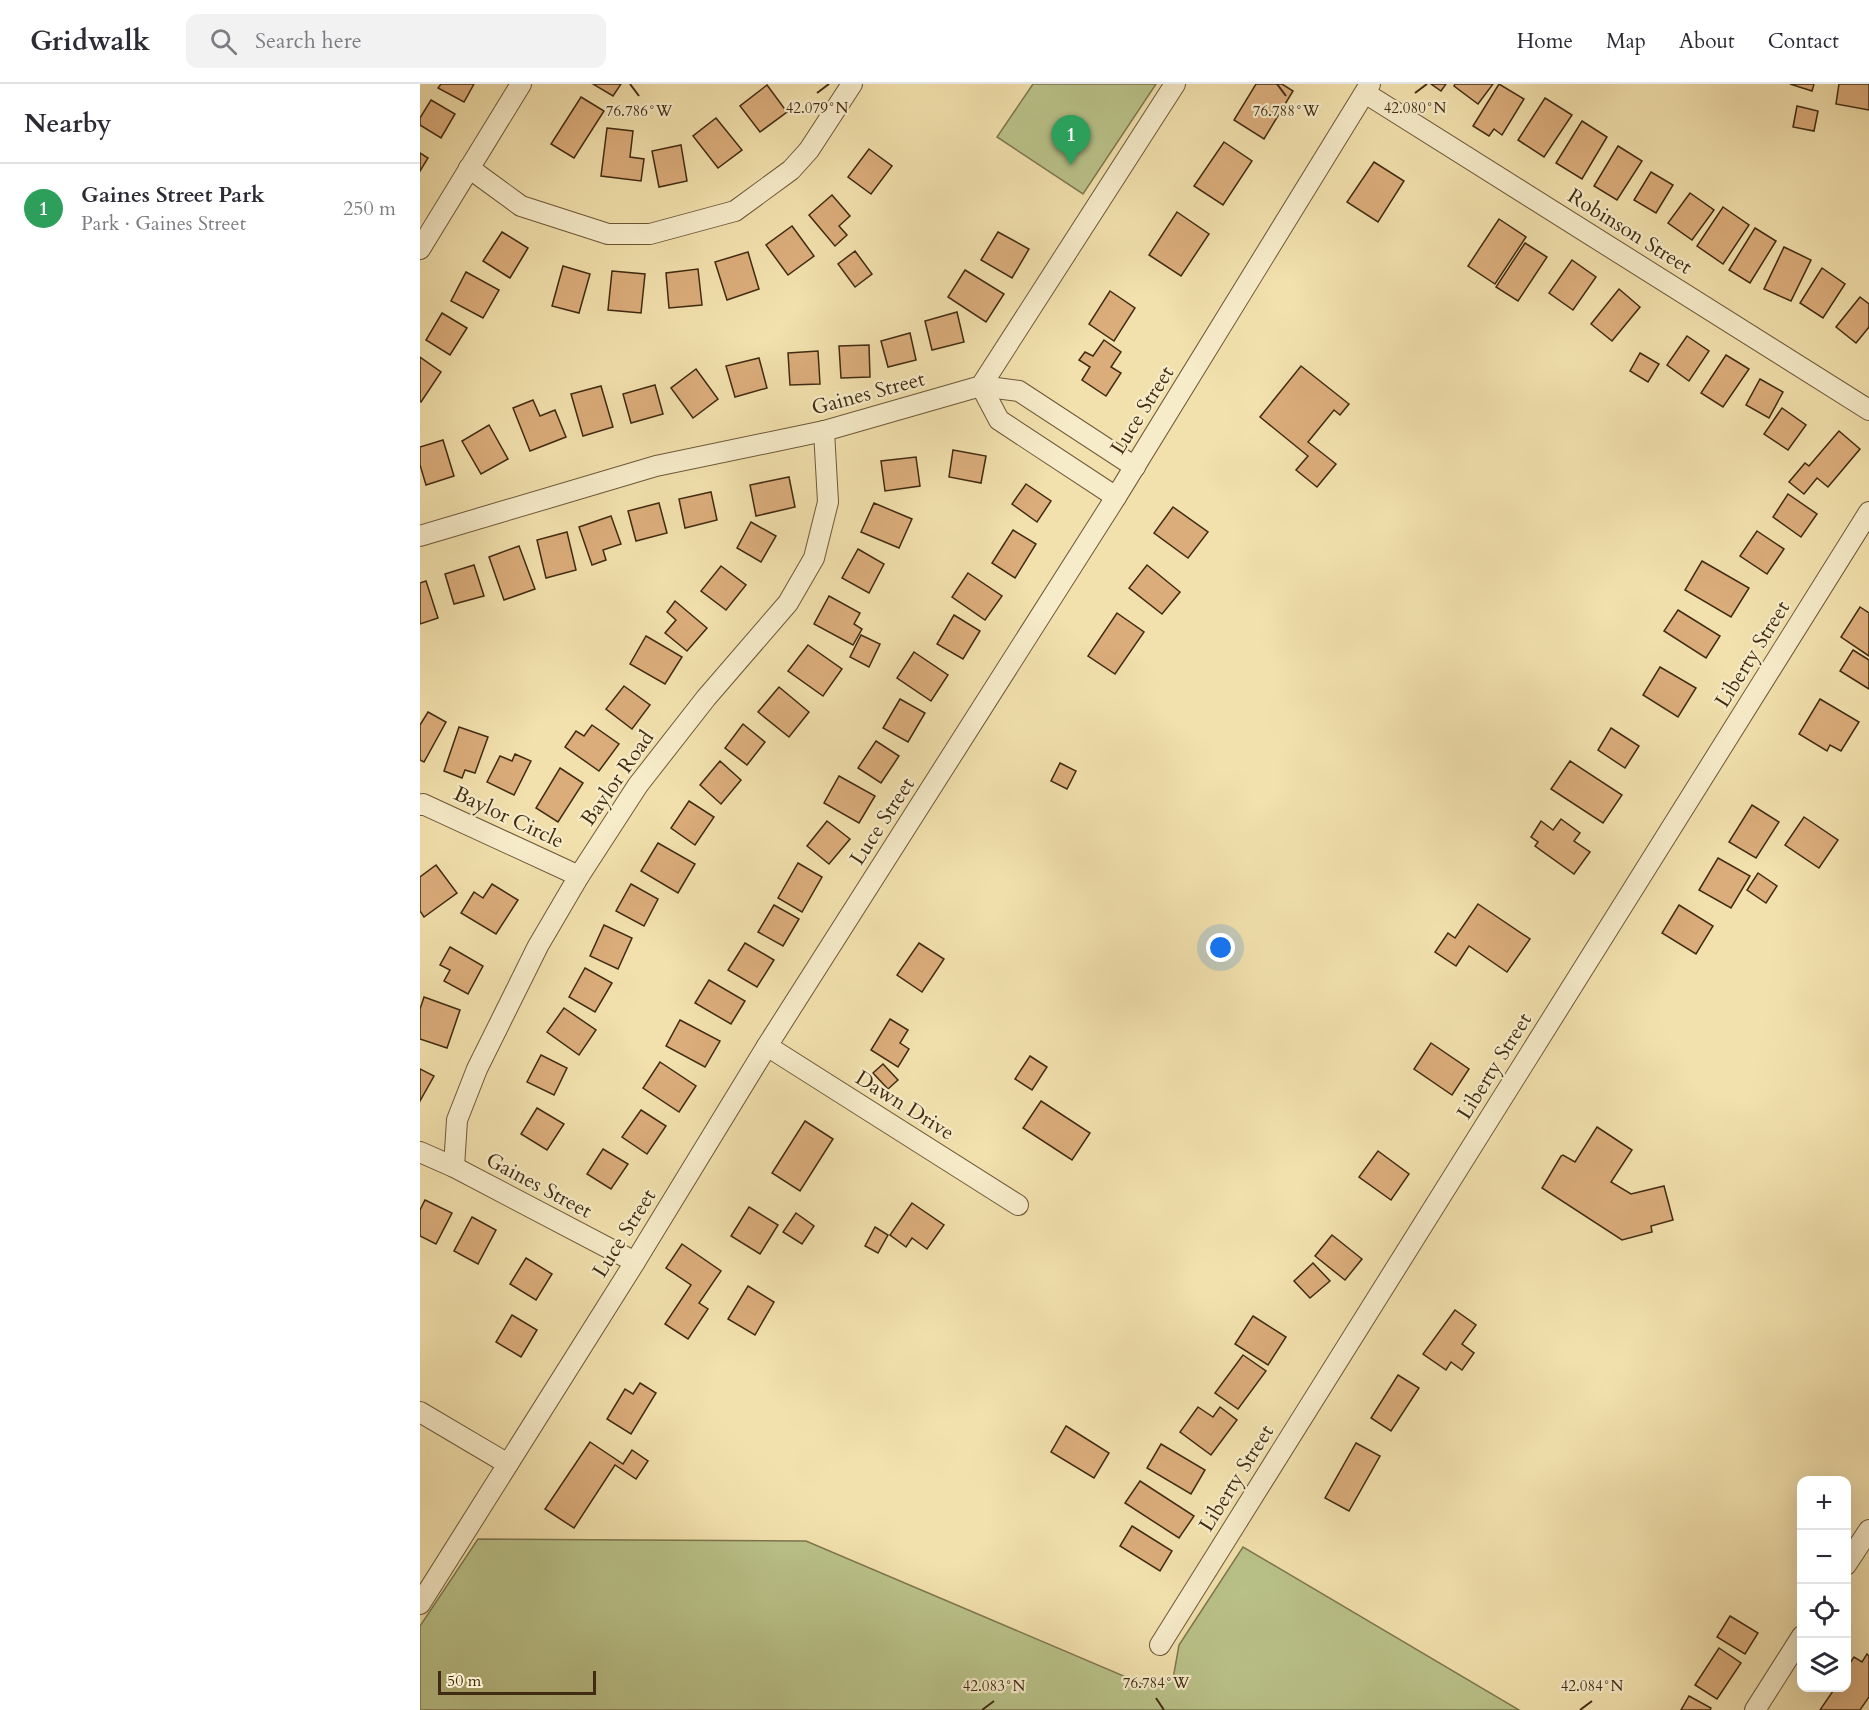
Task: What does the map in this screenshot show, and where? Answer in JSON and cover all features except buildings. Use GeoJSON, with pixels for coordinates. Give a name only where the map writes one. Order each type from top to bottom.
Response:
{"type":"FeatureCollection","features":[{"type":"Feature","properties":{"kind":"street"},"geometry":{"type":"LineString","coordinates":[[420,249],[521,84]]}},
{"type":"Feature","properties":{"kind":"street"},"geometry":{"type":"LineString","coordinates":[[470,168],[521,206],[608,234],[651,234],[735,211],[791,170],[809,150],[852,84]]}},
{"type":"Feature","properties":{"kind":"street"},"geometry":{"type":"LineString","coordinates":[[981,386],[1175,84]]}},
{"type":"Feature","properties":{"kind":"street","name":"Robinson Street"},"geometry":{"type":"LineString","coordinates":[[1368,88],[1869,410]]}},
{"type":"Feature","properties":{"kind":"street","name":"Luce Street"},"geometry":{"type":"LineString","coordinates":[[420,1604],[635,1262],[766,1046],[1135,467],[1368,88]]}},
{"type":"Feature","properties":{"kind":"street"},"geometry":{"type":"LineString","coordinates":[[981,386],[1019,391],[1135,467]]}},
{"type":"Feature","properties":{"kind":"street"},"geometry":{"type":"LineString","coordinates":[[981,386],[999,420],[1116,497]]}},
{"type":"Feature","properties":{"kind":"street","name":"Gaines Street"},"geometry":{"type":"LineString","coordinates":[[420,536],[656,466],[824,431],[981,386]]}},
{"type":"Feature","properties":{"kind":"street","name":"Baylor Road"},"geometry":{"type":"LineString","coordinates":[[454,1167],[458,1120],[477,1069],[538,945],[579,876],[638,785],[706,698],[788,603],[814,558],[828,502],[824,431]]}},
{"type":"Feature","properties":{"kind":"street","name":"Liberty Street"},"geometry":{"type":"LineString","coordinates":[[1160,1645],[1869,512]]}},
{"type":"Feature","properties":{"kind":"street","name":"Baylor Circle"},"geometry":{"type":"LineString","coordinates":[[420,805],[423,804],[579,876]]}},
{"type":"Feature","properties":{"kind":"street","name":"Dawn Drive"},"geometry":{"type":"LineString","coordinates":[[766,1046],[1018,1205]]}},
{"type":"Feature","properties":{"kind":"street","name":"Gaines Street"},"geometry":{"type":"LineString","coordinates":[[420,1152],[454,1167],[635,1262]]}},
{"type":"Feature","properties":{"kind":"street"},"geometry":{"type":"LineString","coordinates":[[420,1412],[508,1464]]}},
{"type":"Feature","properties":{"kind":"street"},"geometry":{"type":"LineString","coordinates":[[1851,1557],[1869,1530]]}},
{"type":"Feature","properties":{"kind":"street"},"geometry":{"type":"LineString","coordinates":[[1755,1710],[1801,1638]]}},
{"type":"Feature","properties":{"kind":"green space"},"geometry":{"type":"Polygon","coordinates":[[[1033,84],[1156,84],[1083,194],[997,137],[1033,84]]]}},
{"type":"Feature","properties":{"kind":"green space"},"geometry":{"type":"Polygon","coordinates":[[[478,1539],[806,1541],[1147,1686],[1173,1679],[1179,1645],[1243,1547],[1519,1710],[420,1710],[420,1626],[478,1539]]]}},
{"type":"Feature","properties":{"kind":"place","name":"Gaines Street Park"},"geometry":{"type":"Point","coordinates":[1071,165]}}]}
